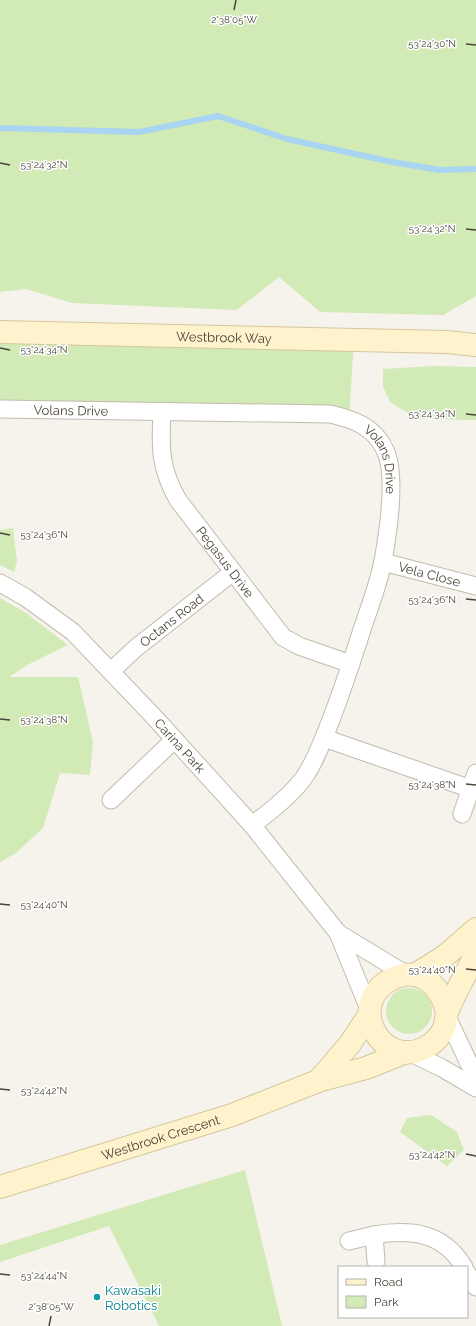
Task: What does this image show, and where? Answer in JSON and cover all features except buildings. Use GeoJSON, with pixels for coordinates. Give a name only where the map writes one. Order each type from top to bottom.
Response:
{"type":"FeatureCollection","features":[{"type":"Feature","properties":{"kind":"street","name":"Westbrook Way"},"geometry":{"type":"LineString","coordinates":[[0,332],[105,336],[447,342],[476,345]]}},
{"type":"Feature","properties":{"kind":"street","name":"Westbrook Way"},"geometry":{"type":"LineString","coordinates":[[447,342],[476,336]]}},
{"type":"Feature","properties":{"kind":"street","name":"Volans Drive"},"geometry":{"type":"LineString","coordinates":[[0,409],[162,413],[330,414],[349,418],[364,425],[376,436],[385,450],[390,463],[390,497],[383,562],[351,664],[324,738],[303,779],[280,803],[252,825]]}},
{"type":"Feature","properties":{"kind":"street","name":"Pegasus Drive"},"geometry":{"type":"LineString","coordinates":[[162,413],[161,456],[169,484],[178,500],[283,637],[298,646],[351,664]]}},
{"type":"Feature","properties":{"kind":"street","name":"Vela Close"},"geometry":{"type":"LineString","coordinates":[[383,562],[476,586]]}},
{"type":"Feature","properties":{"kind":"street","name":"Octans Road"},"geometry":{"type":"LineString","coordinates":[[111,671],[137,647],[233,572]]}},
{"type":"Feature","properties":{"kind":"street","name":"Carina Park"},"geometry":{"type":"LineString","coordinates":[[0,583],[26,597],[72,632],[111,671],[252,825],[338,933],[369,1012]]}},
{"type":"Feature","properties":{"kind":"street"},"geometry":{"type":"LineString","coordinates":[[324,738],[473,781],[462,814]]}},
{"type":"Feature","properties":{"kind":"street"},"geometry":{"type":"LineString","coordinates":[[111,800],[174,740]]}},
{"type":"Feature","properties":{"kind":"street"},"geometry":{"type":"LineString","coordinates":[[411,975],[445,956],[476,929]]}},
{"type":"Feature","properties":{"kind":"street","name":"Carina Park"},"geometry":{"type":"LineString","coordinates":[[338,933],[411,975]]}},
{"type":"Feature","properties":{"kind":"street"},"geometry":{"type":"LineString","coordinates":[[407,1052],[420,1050],[430,1045],[438,1038],[444,1028],[447,1014],[476,953]]}},
{"type":"Feature","properties":{"kind":"street"},"geometry":{"type":"LineString","coordinates":[[476,1078],[447,1014],[444,1000],[437,988],[427,980],[411,975],[396,976],[378,989],[372,998],[369,1012],[371,1026],[377,1036],[385,1044],[395,1050],[407,1052],[442,1068],[476,1088]]}},
{"type":"Feature","properties":{"kind":"street","name":"Westbrook Crescent"},"geometry":{"type":"LineString","coordinates":[[318,1081],[350,1044],[369,1012]]}},
{"type":"Feature","properties":{"kind":"street","name":"Westbrook Crescent"},"geometry":{"type":"LineString","coordinates":[[0,1188],[232,1115],[318,1081],[366,1068],[407,1052]]}},
{"type":"Feature","properties":{"kind":"street"},"geometry":{"type":"LineString","coordinates":[[349,1241],[374,1235],[406,1231],[428,1236],[448,1248],[458,1257],[463,1266]]}},
{"type":"Feature","properties":{"kind":"street"},"geometry":{"type":"LineString","coordinates":[[374,1235],[376,1261]]}},
{"type":"Feature","properties":{"kind":"street"},"geometry":{"type":"LineString","coordinates":[[468,1275],[476,1287]]}},
{"type":"Feature","properties":{"kind":"green space"},"geometry":{"type":"Polygon","coordinates":[[[0,0],[476,0],[476,296],[443,315],[320,312],[279,277],[237,310],[72,303],[26,289],[0,292],[0,0]]]}},
{"type":"Feature","properties":{"kind":"green space"},"geometry":{"type":"Polygon","coordinates":[[[0,340],[354,340],[349,418],[0,413],[0,340]]]}},
{"type":"Feature","properties":{"kind":"green space"},"geometry":{"type":"Polygon","coordinates":[[[433,366],[476,367],[476,420],[419,419],[391,403],[383,387],[383,369],[433,366]]]}},
{"type":"Feature","properties":{"kind":"green space"},"geometry":{"type":"Polygon","coordinates":[[[13,528],[17,561],[14,572],[0,565],[0,530],[13,528]]]}},
{"type":"Feature","properties":{"kind":"green space"},"geometry":{"type":"Polygon","coordinates":[[[0,598],[26,613],[68,645],[29,664],[9,677],[78,677],[93,742],[90,775],[60,773],[43,828],[16,853],[0,862],[0,598]]]}},
{"type":"Feature","properties":{"kind":"green space"},"geometry":{"type":"Polygon","coordinates":[[[404,988],[414,988],[422,992],[428,998],[432,1006],[432,1016],[428,1024],[422,1030],[414,1034],[404,1034],[396,1030],[390,1024],[386,1016],[386,1006],[390,998],[396,992],[404,988]]]}},
{"type":"Feature","properties":{"kind":"green space"},"geometry":{"type":"Polygon","coordinates":[[[431,1115],[457,1132],[464,1150],[447,1166],[400,1132],[407,1118],[431,1115]]]}},
{"type":"Feature","properties":{"kind":"green space"},"geometry":{"type":"Polygon","coordinates":[[[245,1170],[282,1326],[159,1326],[109,1226],[0,1262],[0,1245],[245,1170]]]}},
{"type":"Feature","properties":{"kind":"waterway"},"geometry":{"type":"LineString","coordinates":[[0,128],[139,132],[218,116],[287,139],[392,162],[440,170],[476,169]]}},
{"type":"Feature","properties":{"kind":"place","name":"Kawasaki Robotics"},"geometry":{"type":"Point","coordinates":[97,1297]}}]}
